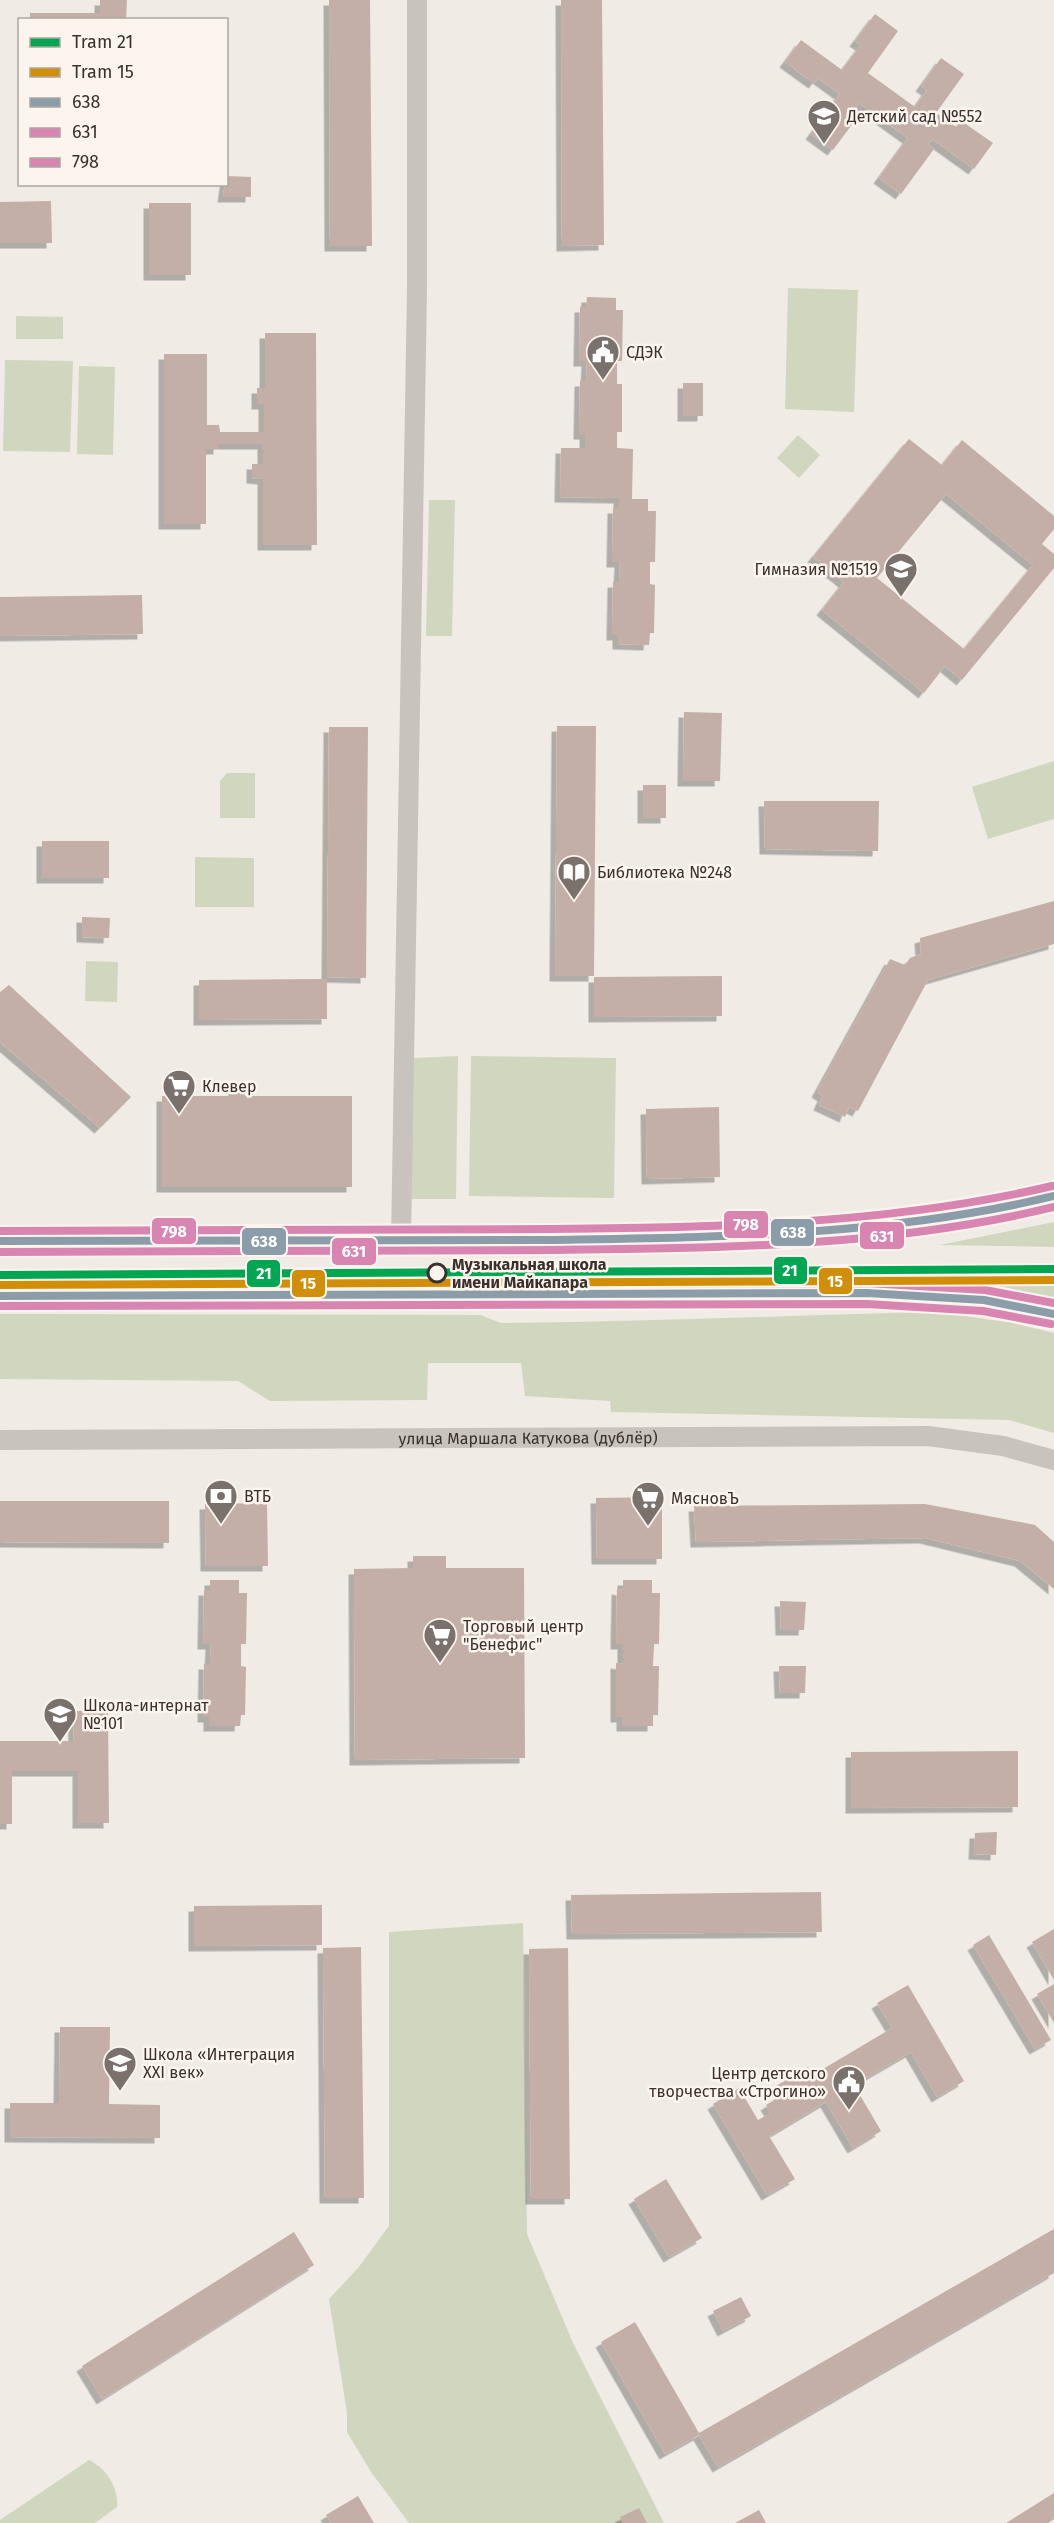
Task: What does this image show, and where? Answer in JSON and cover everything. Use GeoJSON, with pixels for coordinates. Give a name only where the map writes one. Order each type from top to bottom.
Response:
{"type":"FeatureCollection","features":[{"type":"Feature","properties":{"kind":"main road"},"geometry":{"type":"LineString","coordinates":[[0,1241],[739,1238],[904,1226],[1021,1206],[1054,1197]]}},
{"type":"Feature","properties":{"kind":"main road"},"geometry":{"type":"LineString","coordinates":[[0,1296],[867,1293],[938,1295],[994,1300],[1054,1314]]}},
{"type":"Feature","properties":{"kind":"street"},"geometry":{"type":"LineString","coordinates":[[401,1240],[417,289],[417,0]]}},
{"type":"Feature","properties":{"kind":"street","name":"улица Маршала Катукова (дублёр)"},"geometry":{"type":"LineString","coordinates":[[0,1440],[928,1436],[1003,1446],[1054,1460]]}},
{"type":"Feature","properties":{"kind":"green space"},"geometry":{"type":"Polygon","coordinates":[[[788,288],[858,290],[854,412],[785,409],[788,288]]]}},
{"type":"Feature","properties":{"kind":"green space"},"geometry":{"type":"Polygon","coordinates":[[[16,316],[63,317],[63,339],[16,339],[16,316]]]}},
{"type":"Feature","properties":{"kind":"green space"},"geometry":{"type":"Polygon","coordinates":[[[5,360],[73,361],[70,452],[3,451],[5,360]]]}},
{"type":"Feature","properties":{"kind":"green space"},"geometry":{"type":"Polygon","coordinates":[[[79,366],[115,367],[113,455],[77,454],[79,366]]]}},
{"type":"Feature","properties":{"kind":"green space"},"geometry":{"type":"Polygon","coordinates":[[[798,435],[820,455],[799,478],[777,458],[798,435]]]}},
{"type":"Feature","properties":{"kind":"green space"},"geometry":{"type":"Polygon","coordinates":[[[429,500],[455,500],[452,636],[426,636],[429,500]]]}},
{"type":"Feature","properties":{"kind":"green space"},"geometry":{"type":"Polygon","coordinates":[[[1054,761],[1054,819],[988,839],[972,787],[1054,761]]]}},
{"type":"Feature","properties":{"kind":"green space"},"geometry":{"type":"Polygon","coordinates":[[[227,773],[255,773],[255,818],[220,818],[220,781],[227,773]]]}},
{"type":"Feature","properties":{"kind":"green space"},"geometry":{"type":"Polygon","coordinates":[[[195,857],[254,858],[254,907],[195,907],[195,857]]]}},
{"type":"Feature","properties":{"kind":"green space"},"geometry":{"type":"Polygon","coordinates":[[[86,961],[118,962],[117,1002],[85,1001],[86,961]]]}},
{"type":"Feature","properties":{"kind":"green space"},"geometry":{"type":"Polygon","coordinates":[[[458,1056],[456,1199],[408,1199],[414,1058],[458,1056]]]}},
{"type":"Feature","properties":{"kind":"green space"},"geometry":{"type":"Polygon","coordinates":[[[471,1056],[616,1058],[614,1198],[469,1196],[471,1056]]]}},
{"type":"Feature","properties":{"kind":"green space"},"geometry":{"type":"Polygon","coordinates":[[[1054,1222],[1054,1247],[940,1245],[1054,1222]]]}},
{"type":"Feature","properties":{"kind":"green space"},"geometry":{"type":"Polygon","coordinates":[[[949,1281],[1054,1281],[1054,1298],[1003,1287],[949,1281]]]}},
{"type":"Feature","properties":{"kind":"green space"},"geometry":{"type":"Polygon","coordinates":[[[937,1312],[1013,1323],[1054,1333],[1054,1433],[1009,1420],[611,1412],[610,1401],[525,1396],[521,1363],[428,1363],[427,1400],[270,1401],[238,1381],[0,1379],[0,1314],[480,1315],[501,1323],[937,1312]]]}},
{"type":"Feature","properties":{"kind":"green space"},"geometry":{"type":"Polygon","coordinates":[[[523,1923],[527,2234],[573,2343],[664,2523],[409,2523],[371,2472],[347,2432],[347,2413],[329,2299],[358,2268],[389,2226],[389,1932],[523,1923]]]}},
{"type":"Feature","properties":{"kind":"green space"},"geometry":{"type":"Polygon","coordinates":[[[89,2460],[106,2473],[114,2486],[117,2500],[117,2507],[95,2523],[0,2523],[0,2520],[89,2460]]]}},
{"type":"Feature","properties":{"kind":"building"},"geometry":{"type":"Polygon","coordinates":[[[100,0],[127,0],[126,18],[30,18],[30,13],[100,13],[100,0]]]}},
{"type":"Feature","properties":{"kind":"building"},"geometry":{"type":"Polygon","coordinates":[[[329,0],[370,0],[372,246],[330,246],[329,0]]]}},
{"type":"Feature","properties":{"kind":"building"},"geometry":{"type":"Polygon","coordinates":[[[561,0],[602,0],[604,245],[562,246],[561,0]]]}},
{"type":"Feature","properties":{"kind":"building"},"geometry":{"type":"Polygon","coordinates":[[[875,14],[898,31],[868,73],[915,107],[927,90],[921,86],[941,58],[964,74],[936,113],[956,127],[960,120],[993,143],[974,169],[932,139],[928,144],[934,149],[901,194],[879,178],[908,138],[859,103],[849,118],[854,122],[833,150],[811,134],[840,94],[818,78],[814,83],[785,62],[801,40],[842,70],[861,45],[855,41],[875,14]]]}},
{"type":"Feature","properties":{"kind":"building"},"geometry":{"type":"Polygon","coordinates":[[[228,176],[251,177],[251,197],[223,197],[225,186],[228,186],[228,176]]]}},
{"type":"Feature","properties":{"kind":"building"},"geometry":{"type":"Polygon","coordinates":[[[51,201],[52,243],[0,243],[0,202],[51,201]]]}},
{"type":"Feature","properties":{"kind":"building"},"geometry":{"type":"Polygon","coordinates":[[[149,203],[191,203],[191,275],[149,275],[149,203]]]}},
{"type":"Feature","properties":{"kind":"building"},"geometry":{"type":"Polygon","coordinates":[[[587,297],[616,298],[616,310],[623,310],[622,361],[617,361],[617,384],[622,384],[622,432],[617,432],[617,448],[633,449],[632,499],[648,499],[648,511],[656,511],[655,562],[650,562],[650,584],[655,585],[654,633],[650,633],[649,645],[618,644],[618,635],[612,635],[613,582],[619,582],[620,562],[612,562],[613,508],[619,508],[619,498],[560,497],[561,448],[585,448],[585,434],[579,434],[580,381],[586,381],[587,361],[579,361],[580,307],[586,307],[587,297]]]}},
{"type":"Feature","properties":{"kind":"building"},"geometry":{"type":"Polygon","coordinates":[[[265,333],[316,333],[317,545],[263,545],[263,479],[252,478],[252,464],[263,464],[263,444],[219,444],[219,449],[206,449],[206,524],[164,524],[164,354],[207,354],[207,425],[219,425],[220,432],[264,432],[264,404],[257,404],[257,388],[265,388],[265,333]]]}},
{"type":"Feature","properties":{"kind":"building"},"geometry":{"type":"Polygon","coordinates":[[[683,383],[703,383],[703,416],[683,416],[683,383]]]}},
{"type":"Feature","properties":{"kind":"building"},"geometry":{"type":"Polygon","coordinates":[[[909,439],[942,465],[962,440],[1054,516],[1054,529],[1042,544],[1054,554],[1054,568],[962,680],[945,666],[924,693],[822,610],[844,582],[813,557],[909,439]],[[946,494],[877,578],[964,649],[1033,565],[946,494]]]}},
{"type":"Feature","properties":{"kind":"building"},"geometry":{"type":"Polygon","coordinates":[[[142,595],[143,634],[0,636],[0,597],[142,595]]]}},
{"type":"Feature","properties":{"kind":"building"},"geometry":{"type":"Polygon","coordinates":[[[684,712],[722,713],[720,781],[683,781],[684,712]]]}},
{"type":"Feature","properties":{"kind":"building"},"geometry":{"type":"Polygon","coordinates":[[[557,726],[596,726],[594,976],[555,976],[557,726]]]}},
{"type":"Feature","properties":{"kind":"building"},"geometry":{"type":"Polygon","coordinates":[[[329,727],[368,727],[366,978],[327,977],[329,727]]]}},
{"type":"Feature","properties":{"kind":"building"},"geometry":{"type":"Polygon","coordinates":[[[643,785],[666,785],[666,818],[643,818],[643,785]]]}},
{"type":"Feature","properties":{"kind":"building"},"geometry":{"type":"Polygon","coordinates":[[[764,801],[879,801],[878,851],[765,849],[764,801]]]}},
{"type":"Feature","properties":{"kind":"building"},"geometry":{"type":"Polygon","coordinates":[[[42,841],[109,841],[109,878],[42,878],[42,841]]]}},
{"type":"Feature","properties":{"kind":"building"},"geometry":{"type":"Polygon","coordinates":[[[1054,901],[1054,944],[928,980],[858,1111],[849,1107],[845,1117],[819,1105],[823,1096],[817,1092],[890,959],[905,965],[910,958],[921,954],[920,938],[1054,901]]]}},
{"type":"Feature","properties":{"kind":"building"},"geometry":{"type":"Polygon","coordinates":[[[82,917],[110,918],[109,938],[82,937],[82,917]]]}},
{"type":"Feature","properties":{"kind":"building"},"geometry":{"type":"Polygon","coordinates":[[[722,976],[722,1016],[594,1017],[594,977],[722,976]]]}},
{"type":"Feature","properties":{"kind":"building"},"geometry":{"type":"Polygon","coordinates":[[[327,979],[327,1019],[199,1020],[199,980],[327,979]]]}},
{"type":"Feature","properties":{"kind":"building"},"geometry":{"type":"Polygon","coordinates":[[[9,985],[131,1097],[100,1128],[0,1042],[0,992],[9,985]]]}},
{"type":"Feature","properties":{"kind":"building"},"geometry":{"type":"Polygon","coordinates":[[[234,1088],[245,1088],[245,1096],[352,1096],[352,1187],[162,1187],[162,1096],[234,1096],[234,1088]]]}},
{"type":"Feature","properties":{"kind":"building"},"geometry":{"type":"Polygon","coordinates":[[[719,1107],[720,1177],[647,1179],[646,1109],[719,1107]]]}},
{"type":"Feature","properties":{"kind":"building"},"geometry":{"type":"Polygon","coordinates":[[[662,1497],[662,1559],[597,1559],[596,1498],[662,1497]]]}},
{"type":"Feature","properties":{"kind":"building"},"geometry":{"type":"Polygon","coordinates":[[[0,1501],[169,1501],[169,1543],[0,1542],[0,1501]]]}},
{"type":"Feature","properties":{"kind":"building"},"geometry":{"type":"Polygon","coordinates":[[[267,1503],[268,1566],[206,1566],[205,1504],[267,1503]]]}},
{"type":"Feature","properties":{"kind":"building"},"geometry":{"type":"Polygon","coordinates":[[[925,1504],[1035,1525],[1054,1542],[1054,1589],[1020,1561],[925,1538],[696,1542],[694,1506],[925,1504]]]}},
{"type":"Feature","properties":{"kind":"building","name":"Торговый центр \"Бенефис\""},"geometry":{"type":"Polygon","coordinates":[[[413,1556],[446,1556],[446,1568],[524,1568],[525,1758],[355,1760],[354,1569],[413,1568],[413,1556]]]}},
{"type":"Feature","properties":{"kind":"building"},"geometry":{"type":"Polygon","coordinates":[[[210,1580],[239,1580],[239,1593],[247,1593],[246,1644],[241,1644],[241,1666],[246,1667],[245,1715],[241,1715],[240,1726],[209,1726],[209,1717],[203,1717],[204,1664],[210,1664],[211,1644],[203,1644],[204,1590],[210,1590],[210,1580]]]}},
{"type":"Feature","properties":{"kind":"building"},"geometry":{"type":"Polygon","coordinates":[[[623,1580],[652,1580],[652,1593],[660,1593],[659,1644],[654,1644],[653,1666],[659,1666],[658,1715],[653,1715],[653,1726],[622,1726],[622,1717],[616,1717],[616,1663],[623,1664],[623,1644],[616,1644],[617,1589],[623,1590],[623,1580]]]}},
{"type":"Feature","properties":{"kind":"building"},"geometry":{"type":"Polygon","coordinates":[[[780,1601],[806,1602],[804,1630],[781,1630],[780,1601]]]}},
{"type":"Feature","properties":{"kind":"building"},"geometry":{"type":"Polygon","coordinates":[[[779,1666],[806,1666],[805,1693],[780,1693],[779,1666]]]}},
{"type":"Feature","properties":{"kind":"building"},"geometry":{"type":"Polygon","coordinates":[[[73,1711],[108,1711],[109,1823],[78,1823],[78,1771],[12,1771],[12,1824],[0,1824],[0,1741],[74,1741],[73,1711]]]}},
{"type":"Feature","properties":{"kind":"building"},"geometry":{"type":"Polygon","coordinates":[[[1018,1751],[1018,1807],[851,1808],[851,1752],[1018,1751]]]}},
{"type":"Feature","properties":{"kind":"building"},"geometry":{"type":"Polygon","coordinates":[[[997,1832],[996,1855],[974,1854],[975,1833],[997,1832]]]}},
{"type":"Feature","properties":{"kind":"building"},"geometry":{"type":"Polygon","coordinates":[[[821,1892],[822,1932],[572,1934],[571,1895],[821,1892]]]}},
{"type":"Feature","properties":{"kind":"building"},"geometry":{"type":"Polygon","coordinates":[[[322,1905],[322,1945],[194,1946],[194,1906],[322,1905]]]}},
{"type":"Feature","properties":{"kind":"building"},"geometry":{"type":"Polygon","coordinates":[[[1054,1929],[1054,1980],[1032,1942],[1054,1929]]]}},
{"type":"Feature","properties":{"kind":"building"},"geometry":{"type":"Polygon","coordinates":[[[989,1935],[1051,2040],[1035,2049],[973,1945],[989,1935]]]}},
{"type":"Feature","properties":{"kind":"building"},"geometry":{"type":"Polygon","coordinates":[[[361,1947],[364,2198],[325,2198],[323,1948],[361,1947]]]}},
{"type":"Feature","properties":{"kind":"building"},"geometry":{"type":"Polygon","coordinates":[[[568,1948],[570,2199],[531,2199],[529,1949],[568,1948]]]}},
{"type":"Feature","properties":{"kind":"building"},"geometry":{"type":"Polygon","coordinates":[[[1054,1984],[1054,2023],[1037,1994],[1054,1984]]]}},
{"type":"Feature","properties":{"kind":"building"},"geometry":{"type":"Polygon","coordinates":[[[908,1985],[964,2081],[937,2097],[911,2052],[854,2085],[881,2131],[853,2148],[826,2102],[769,2136],[795,2179],[767,2195],[713,2104],[739,2088],[758,2120],[771,2113],[766,2105],[781,2096],[776,2086],[808,2067],[813,2075],[892,2028],[877,2003],[908,1985]]]}},
{"type":"Feature","properties":{"kind":"building"},"geometry":{"type":"Polygon","coordinates":[[[60,2027],[110,2027],[109,2104],[160,2105],[160,2138],[10,2137],[10,2103],[59,2103],[60,2027]]]}},
{"type":"Feature","properties":{"kind":"building"},"geometry":{"type":"Polygon","coordinates":[[[666,2179],[702,2238],[669,2257],[634,2199],[666,2179]]]}},
{"type":"Feature","properties":{"kind":"building"},"geometry":{"type":"Polygon","coordinates":[[[1054,2229],[1054,2273],[718,2467],[699,2435],[665,2454],[601,2342],[635,2322],[699,2433],[1054,2229]]]}},
{"type":"Feature","properties":{"kind":"building"},"geometry":{"type":"Polygon","coordinates":[[[294,2232],[314,2265],[102,2399],[82,2366],[294,2232]]]}},
{"type":"Feature","properties":{"kind":"building"},"geometry":{"type":"Polygon","coordinates":[[[741,2297],[751,2316],[723,2331],[713,2311],[741,2297]]]}},
{"type":"Feature","properties":{"kind":"building"},"geometry":{"type":"Polygon","coordinates":[[[1054,2493],[1054,2519],[1048,2523],[1006,2523],[1054,2493]]]}},
{"type":"Feature","properties":{"kind":"building"},"geometry":{"type":"Polygon","coordinates":[[[358,2496],[374,2523],[331,2523],[326,2515],[358,2496]]]}},
{"type":"Feature","properties":{"kind":"building"},"geometry":{"type":"Polygon","coordinates":[[[639,2508],[647,2523],[623,2523],[620,2517],[639,2508]]]}},
{"type":"Feature","properties":{"kind":"building"},"geometry":{"type":"Polygon","coordinates":[[[759,2510],[766,2523],[735,2523],[759,2510]]]}},
{"type":"Feature","properties":{"kind":"tram line","name":"21"},"geometry":{"type":"LineString","coordinates":[[0,1275],[1054,1269]]}},
{"type":"Feature","properties":{"kind":"tram line","name":"15"},"geometry":{"type":"LineString","coordinates":[[0,1285],[1054,1280]]}},
{"type":"Feature","properties":{"kind":"transit line","name":"798"},"geometry":{"type":"LineString","coordinates":[[0,1231],[482,1230],[740,1225],[928,1209],[1052,1186]]}},
{"type":"Feature","properties":{"kind":"transit line","name":"638"},"geometry":{"type":"LineString","coordinates":[[0,1241],[484,1241],[742,1235],[868,1227],[992,1209],[1054,1196]]}},
{"type":"Feature","properties":{"kind":"transit line","name":"631"},"geometry":{"type":"LineString","coordinates":[[0,1252],[484,1251],[742,1246],[867,1238],[992,1220],[1054,1207]]}},
{"type":"Feature","properties":{"kind":"transit line","name":"798"},"geometry":{"type":"LineString","coordinates":[[0,1285],[867,1283],[985,1290],[1054,1303]]}},
{"type":"Feature","properties":{"kind":"transit line","name":"638"},"geometry":{"type":"LineString","coordinates":[[0,1296],[867,1293],[984,1300],[1054,1314]]}},
{"type":"Feature","properties":{"kind":"transit line","name":"631"},"geometry":{"type":"LineString","coordinates":[[0,1306],[867,1304],[983,1311],[1051,1324]]}},
{"type":"Feature","properties":{"kind":"place","name":"Детский сад №552"},"geometry":{"type":"Point","coordinates":[824,145]}},
{"type":"Feature","properties":{"kind":"place","name":"СДЭК"},"geometry":{"type":"Point","coordinates":[603,381]}},
{"type":"Feature","properties":{"kind":"place","name":"Гимназия №1519"},"geometry":{"type":"Point","coordinates":[901,598]}},
{"type":"Feature","properties":{"kind":"place","name":"Библиотека №248"},"geometry":{"type":"Point","coordinates":[574,901]}},
{"type":"Feature","properties":{"kind":"place","name":"Клевер"},"geometry":{"type":"Point","coordinates":[179,1115]}},
{"type":"Feature","properties":{"kind":"place","name":"Музыкальная школа имени Майкапара"},"geometry":{"type":"Point","coordinates":[437,1273]}},
{"type":"Feature","properties":{"kind":"place","name":"ВТБ"},"geometry":{"type":"Point","coordinates":[221,1525]}},
{"type":"Feature","properties":{"kind":"place","name":"МясновЪ"},"geometry":{"type":"Point","coordinates":[648,1527]}},
{"type":"Feature","properties":{"kind":"place","name":"Торговый центр \"Бенефис\""},"geometry":{"type":"Point","coordinates":[440,1664]}},
{"type":"Feature","properties":{"kind":"place","name":"Школа-интернат №101"},"geometry":{"type":"Point","coordinates":[60,1743]}},
{"type":"Feature","properties":{"kind":"place","name":"Школа «Интеграция XXI век»"},"geometry":{"type":"Point","coordinates":[120,2092]}},
{"type":"Feature","properties":{"kind":"place","name":"Центр детского творчества «Строгино»"},"geometry":{"type":"Point","coordinates":[849,2111]}}]}
